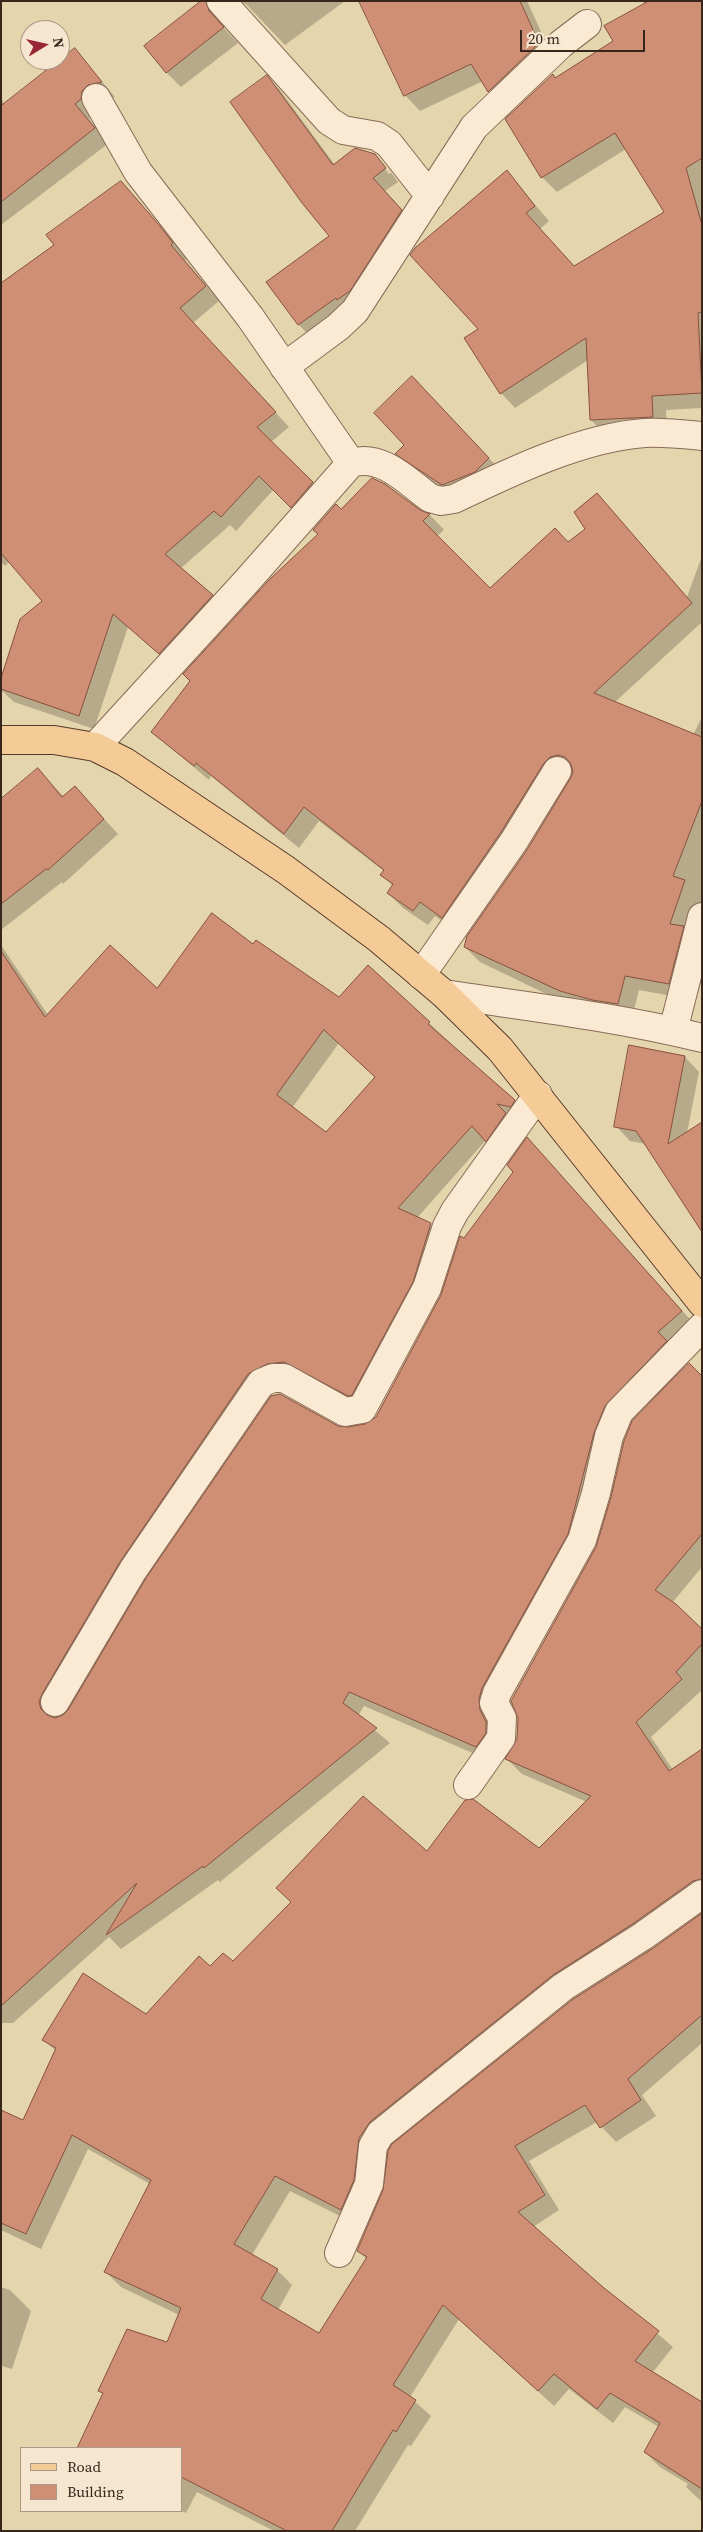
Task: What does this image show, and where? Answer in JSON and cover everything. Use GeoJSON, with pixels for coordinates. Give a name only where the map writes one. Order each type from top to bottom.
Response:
{"type":"FeatureCollection","features":[{"type":"Feature","properties":{"kind":"main road"},"geometry":{"type":"LineString","coordinates":[[1,740],[54,740],[94,748],[142,773],[286,870],[379,939],[444,994],[500,1049],[702,1302]]}},
{"type":"Feature","properties":{"kind":"street"},"geometry":{"type":"LineString","coordinates":[[221,1],[329,121],[343,130],[377,136],[389,144],[430,196]]}},
{"type":"Feature","properties":{"kind":"street"},"geometry":{"type":"LineString","coordinates":[[284,367],[338,327],[355,311],[474,127],[561,44],[587,24]]}},
{"type":"Feature","properties":{"kind":"street"},"geometry":{"type":"LineString","coordinates":[[96,98],[138,172],[250,317],[351,462]]}},
{"type":"Feature","properties":{"kind":"street"},"geometry":{"type":"LineString","coordinates":[[94,748],[246,582],[351,462],[361,460],[375,461],[430,498],[440,501],[454,498],[542,460],[604,440],[670,432],[702,436]]}},
{"type":"Feature","properties":{"kind":"street"},"geometry":{"type":"LineString","coordinates":[[421,975],[514,841],[557,771]]}},
{"type":"Feature","properties":{"kind":"street"},"geometry":{"type":"LineString","coordinates":[[673,1031],[702,917]]}},
{"type":"Feature","properties":{"kind":"street"},"geometry":{"type":"LineString","coordinates":[[444,994],[673,1031],[702,1038]]}},
{"type":"Feature","properties":{"kind":"street"},"geometry":{"type":"LineString","coordinates":[[55,1702],[133,1570],[261,1383],[273,1378],[284,1378],[345,1412],[362,1409],[427,1288],[447,1226],[455,1211],[538,1095]]}},
{"type":"Feature","properties":{"kind":"street"},"geometry":{"type":"LineString","coordinates":[[468,1785],[501,1738],[504,1727],[502,1718],[494,1703],[497,1693],[582,1540],[596,1493],[609,1436],[619,1412],[702,1327]]}},
{"type":"Feature","properties":{"kind":"street"},"geometry":{"type":"LineString","coordinates":[[339,2253],[369,2184],[373,2146],[380,2134],[564,1987],[643,1936],[702,1894]]}},
{"type":"Feature","properties":{"kind":"shaded area"},"geometry":{"type":"Polygon","coordinates":[[[1,1],[702,1],[702,2531],[1,2531],[1,1]]]}},
{"type":"Feature","properties":{"kind":"building"},"geometry":{"type":"Polygon","coordinates":[[[201,1],[206,1],[209,11],[224,27],[166,73],[144,46],[201,1]]]}},
{"type":"Feature","properties":{"kind":"building"},"geometry":{"type":"Polygon","coordinates":[[[359,1],[520,1],[539,43],[488,92],[471,64],[404,96],[359,1]]]}},
{"type":"Feature","properties":{"kind":"building"},"geometry":{"type":"Polygon","coordinates":[[[649,1],[702,1],[702,158],[686,168],[702,225],[702,312],[698,313],[702,393],[652,396],[653,417],[590,420],[586,338],[500,394],[464,338],[478,329],[410,255],[415,248],[507,170],[535,206],[526,213],[574,266],[664,212],[615,133],[541,178],[505,119],[553,74],[555,78],[613,41],[604,26],[649,1]]]}},
{"type":"Feature","properties":{"kind":"building"},"geometry":{"type":"Polygon","coordinates":[[[75,48],[102,82],[88,85],[82,91],[81,99],[75,104],[95,128],[1,202],[1,106],[47,70],[70,70],[70,52],[75,48]]]}},
{"type":"Feature","properties":{"kind":"building"},"geometry":{"type":"Polygon","coordinates":[[[267,75],[333,165],[355,148],[375,154],[386,168],[373,178],[402,210],[350,291],[337,300],[336,298],[298,325],[266,282],[329,236],[302,203],[230,102],[267,75]]]}},
{"type":"Feature","properties":{"kind":"building"},"geometry":{"type":"Polygon","coordinates":[[[121,181],[160,226],[173,243],[171,245],[206,286],[180,308],[276,412],[257,427],[313,482],[291,508],[259,476],[221,517],[214,511],[165,554],[213,595],[159,654],[113,614],[79,716],[1,689],[1,678],[20,619],[42,601],[1,553],[1,283],[54,245],[46,235],[121,181]]]}},
{"type":"Feature","properties":{"kind":"building"},"geometry":{"type":"Polygon","coordinates":[[[412,376],[489,458],[475,472],[442,485],[395,454],[404,445],[374,413],[412,376]]]}},
{"type":"Feature","properties":{"kind":"building"},"geometry":{"type":"Polygon","coordinates":[[[372,478],[385,484],[420,510],[430,514],[423,521],[490,588],[555,528],[568,542],[585,529],[574,512],[597,493],[692,603],[594,693],[702,737],[702,801],[673,876],[685,880],[670,924],[684,926],[669,984],[625,976],[618,1004],[592,1000],[560,991],[464,947],[467,936],[527,850],[570,779],[573,772],[571,764],[565,757],[558,755],[550,757],[544,763],[501,832],[442,918],[420,902],[413,911],[387,893],[393,884],[380,875],[384,870],[304,807],[284,834],[196,763],[194,766],[151,732],[190,681],[183,674],[270,579],[318,534],[313,530],[336,504],[341,509],[372,478]]]}},
{"type":"Feature","properties":{"kind":"building"},"geometry":{"type":"Polygon","coordinates":[[[38,768],[62,797],[75,786],[104,819],[48,870],[46,869],[1,904],[1,799],[38,768]]]}},
{"type":"Feature","properties":{"kind":"building"},"geometry":{"type":"Polygon","coordinates":[[[212,913],[253,944],[256,940],[339,997],[368,965],[430,1022],[428,1024],[515,1100],[511,1107],[497,1104],[506,1113],[486,1142],[472,1126],[398,1208],[431,1223],[413,1282],[352,1395],[348,1396],[284,1362],[267,1364],[248,1374],[120,1562],[42,1694],[39,1702],[41,1709],[47,1715],[55,1718],[63,1715],[68,1710],[146,1578],[271,1396],[280,1394],[338,1426],[348,1427],[365,1424],[376,1417],[441,1295],[460,1236],[464,1238],[513,1172],[507,1165],[527,1137],[682,1311],[658,1332],[667,1341],[605,1406],[594,1433],[568,1534],[482,1688],[479,1699],[480,1710],[486,1722],[486,1733],[476,1747],[349,1692],[343,1703],[377,1728],[204,1868],[203,1866],[106,1935],[137,1883],[1,2006],[1,951],[45,1017],[110,945],[157,988],[212,913]],[[324,1030],[277,1095],[326,1132],[375,1077],[324,1030]]]}},
{"type":"Feature","properties":{"kind":"building"},"geometry":{"type":"Polygon","coordinates":[[[629,1045],[685,1056],[668,1144],[702,1122],[702,1232],[636,1131],[614,1127],[629,1045]]]}},
{"type":"Feature","properties":{"kind":"building"},"geometry":{"type":"Polygon","coordinates":[[[689,1363],[702,1376],[702,1534],[655,1590],[676,1604],[702,1629],[702,1644],[676,1672],[682,1679],[636,1722],[669,1771],[702,1749],[702,1879],[693,1881],[634,1923],[553,1975],[370,2122],[359,2138],[354,2180],[341,2210],[275,2176],[234,2244],[278,2269],[261,2299],[319,2333],[367,2257],[357,2251],[383,2190],[388,2151],[392,2144],[572,2000],[652,1949],[702,1913],[702,2015],[628,2079],[641,2100],[600,2128],[585,2105],[515,2146],[545,2195],[518,2212],[604,2288],[659,2331],[635,2361],[702,2402],[702,2489],[644,2452],[660,2423],[610,2393],[597,2409],[554,2374],[538,2391],[443,2305],[393,2385],[416,2400],[396,2432],[393,2430],[332,2531],[287,2531],[182,2478],[182,2447],[77,2447],[103,2393],[98,2391],[127,2329],[167,2342],[181,2308],[104,2272],[151,2180],[72,2135],[26,2234],[1,2223],[1,2110],[23,2120],[56,2048],[42,2040],[83,1973],[146,2014],[199,1956],[210,1966],[223,1953],[233,1961],[291,1902],[276,1888],[363,1796],[427,1851],[465,1800],[473,1799],[539,1848],[591,1796],[505,1759],[517,1739],[518,1718],[511,1701],[596,1547],[611,1497],[624,1441],[632,1421],[689,1363]]]}}]}
